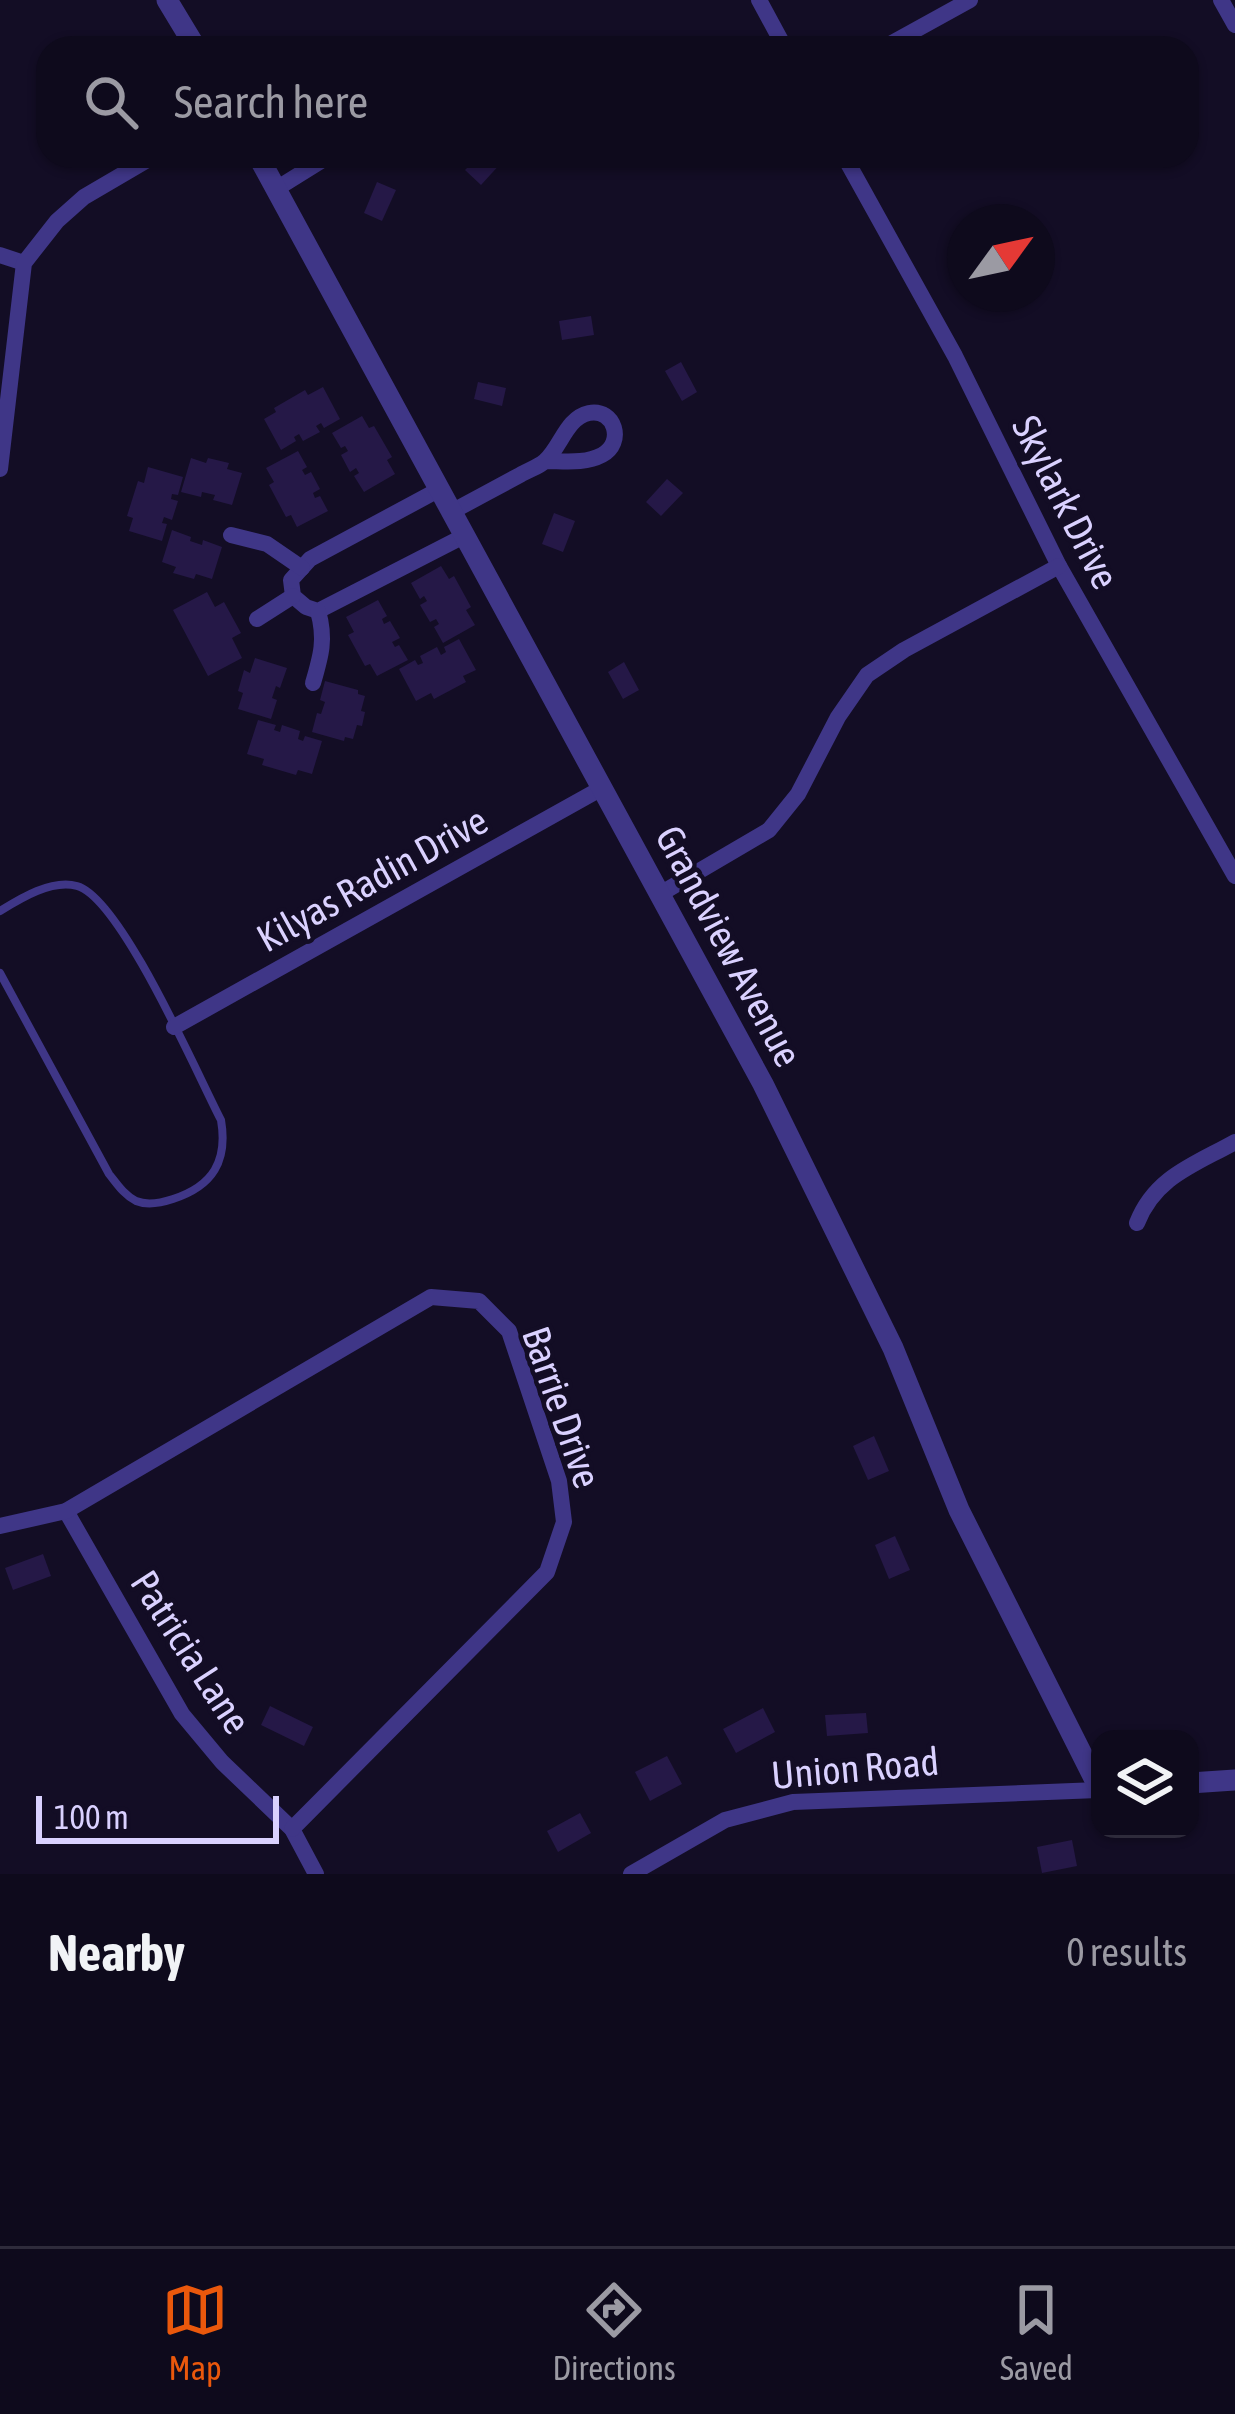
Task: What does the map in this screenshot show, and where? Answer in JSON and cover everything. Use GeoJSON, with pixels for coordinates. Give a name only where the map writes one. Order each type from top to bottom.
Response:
{"type":"FeatureCollection","features":[{"type":"Feature","properties":{"kind":"street"},"geometry":{"type":"LineString","coordinates":[[167,0],[189,36]]}},
{"type":"Feature","properties":{"kind":"street"},"geometry":{"type":"LineString","coordinates":[[759,0],[778,36]]}},
{"type":"Feature","properties":{"kind":"street"},"geometry":{"type":"LineString","coordinates":[[905,36],[970,0]]}},
{"type":"Feature","properties":{"kind":"street"},"geometry":{"type":"LineString","coordinates":[[1221,0],[1235,25]]}},
{"type":"Feature","properties":{"kind":"street"},"geometry":{"type":"LineString","coordinates":[[0,469],[24,263],[57,221],[84,197],[134,168]]}},
{"type":"Feature","properties":{"kind":"street","name":"Grandview Avenue"},"geometry":{"type":"LineString","coordinates":[[265,168],[763,1084],[893,1348],[959,1510],[1091,1774]]}},
{"type":"Feature","properties":{"kind":"street"},"geometry":{"type":"LineString","coordinates":[[276,189],[310,168]]}},
{"type":"Feature","properties":{"kind":"street","name":"Skylark Drive"},"geometry":{"type":"LineString","coordinates":[[851,168],[955,356],[1059,566],[1235,876]]}},
{"type":"Feature","properties":{"kind":"street"},"geometry":{"type":"LineString","coordinates":[[0,255],[24,263]]}},
{"type":"Feature","properties":{"kind":"street"},"geometry":{"type":"LineString","coordinates":[[453,511],[546,461]]}},
{"type":"Feature","properties":{"kind":"street"},"geometry":{"type":"LineString","coordinates":[[440,489],[310,560],[291,580],[293,596],[318,611],[466,535]]}},
{"type":"Feature","properties":{"kind":"street"},"geometry":{"type":"LineString","coordinates":[[231,535],[267,544],[302,568]]}},
{"type":"Feature","properties":{"kind":"street"},"geometry":{"type":"LineString","coordinates":[[661,894],[769,830],[799,794],[838,717],[867,675],[1059,566]]}},
{"type":"Feature","properties":{"kind":"street"},"geometry":{"type":"LineString","coordinates":[[257,620],[293,596]]}},
{"type":"Feature","properties":{"kind":"street"},"geometry":{"type":"LineString","coordinates":[[313,683],[323,652],[318,611]]}},
{"type":"Feature","properties":{"kind":"street","name":"Kilyas Radin Drive"},"geometry":{"type":"LineString","coordinates":[[174,1027],[602,788]]}},
{"type":"Feature","properties":{"kind":"street"},"geometry":{"type":"LineString","coordinates":[[1137,1223],[1145,1202],[1165,1180],[1235,1142]]}},
{"type":"Feature","properties":{"kind":"street","name":"Barrie Drive"},"geometry":{"type":"LineString","coordinates":[[0,1526],[66,1511],[431,1297],[479,1301],[509,1331],[559,1481],[564,1522],[548,1572],[292,1829]]}},
{"type":"Feature","properties":{"kind":"street","name":"Patricia Lane"},"geometry":{"type":"LineString","coordinates":[[66,1511],[182,1714],[222,1762],[292,1829],[316,1874]]}},
{"type":"Feature","properties":{"kind":"street"},"geometry":{"type":"LineString","coordinates":[[1199,1783],[1235,1780]]}},
{"type":"Feature","properties":{"kind":"street","name":"Union Road"},"geometry":{"type":"LineString","coordinates":[[631,1874],[725,1820],[794,1802],[1091,1790]]}},
{"type":"Feature","properties":{"kind":"lane"},"geometry":{"type":"LineString","coordinates":[[0,911],[59,884],[77,886],[91,892],[119,927],[221,1120],[225,1143],[205,1183],[158,1204],[138,1202],[123,1192],[0,973]]}},
{"type":"Feature","properties":{"kind":"building"},"geometry":{"type":"Polygon","coordinates":[[[467,168],[497,168],[481,185],[467,168]]]}},
{"type":"Feature","properties":{"kind":"building"},"geometry":{"type":"Polygon","coordinates":[[[377,182],[396,190],[382,221],[364,213],[377,182]]]}},
{"type":"Feature","properties":{"kind":"building"},"geometry":{"type":"Polygon","coordinates":[[[591,316],[594,335],[562,340],[559,321],[591,316]]]}},
{"type":"Feature","properties":{"kind":"building"},"geometry":{"type":"Polygon","coordinates":[[[681,362],[697,392],[682,401],[665,371],[681,362]]]}},
{"type":"Feature","properties":{"kind":"building"},"geometry":{"type":"Polygon","coordinates":[[[478,382],[506,388],[502,406],[474,399],[478,382]]]}},
{"type":"Feature","properties":{"kind":"building"},"geometry":{"type":"Polygon","coordinates":[[[323,387],[340,419],[324,428],[321,423],[316,426],[320,432],[303,441],[299,434],[281,450],[264,419],[305,390],[308,395],[323,387]]]}},
{"type":"Feature","properties":{"kind":"building"},"geometry":{"type":"Polygon","coordinates":[[[362,416],[369,428],[374,426],[392,457],[387,460],[395,474],[364,492],[354,476],[359,473],[356,468],[350,472],[341,455],[348,451],[332,433],[362,416]]]}},
{"type":"Feature","properties":{"kind":"building"},"geometry":{"type":"Polygon","coordinates":[[[298,451],[307,467],[302,470],[305,475],[311,472],[320,489],[313,493],[315,498],[320,496],[328,511],[297,527],[291,515],[286,517],[269,485],[274,482],[266,468],[298,451]]]}},
{"type":"Feature","properties":{"kind":"building"},"geometry":{"type":"Polygon","coordinates":[[[191,458],[229,463],[227,469],[242,473],[232,505],[213,500],[215,495],[181,492],[191,458]]]}},
{"type":"Feature","properties":{"kind":"building"},"geometry":{"type":"Polygon","coordinates":[[[148,467],[183,477],[178,495],[172,494],[171,499],[178,501],[172,520],[164,517],[162,523],[167,524],[162,541],[129,531],[133,518],[127,516],[138,481],[144,483],[148,467]]]}},
{"type":"Feature","properties":{"kind":"building"},"geometry":{"type":"Polygon","coordinates":[[[667,479],[683,493],[661,516],[646,502],[667,479]]]}},
{"type":"Feature","properties":{"kind":"building"},"geometry":{"type":"Polygon","coordinates":[[[554,513],[575,521],[563,552],[542,544],[554,513]]]}},
{"type":"Feature","properties":{"kind":"building"},"geometry":{"type":"Polygon","coordinates":[[[172,530],[191,537],[190,541],[222,547],[212,579],[173,573],[176,567],[162,562],[172,530]]]}},
{"type":"Feature","properties":{"kind":"building"},"geometry":{"type":"Polygon","coordinates":[[[441,566],[449,579],[454,576],[475,625],[443,643],[434,627],[439,624],[436,619],[430,622],[420,605],[427,601],[424,596],[420,599],[411,583],[441,566]]]}},
{"type":"Feature","properties":{"kind":"building"},"geometry":{"type":"Polygon","coordinates":[[[207,592],[215,607],[224,602],[241,633],[232,638],[242,658],[208,676],[173,610],[207,592]]]}},
{"type":"Feature","properties":{"kind":"building"},"geometry":{"type":"Polygon","coordinates":[[[378,600],[387,616],[382,619],[384,624],[390,621],[400,638],[392,642],[408,660],[377,676],[370,664],[365,666],[348,635],[354,632],[346,617],[378,600]]]}},
{"type":"Feature","properties":{"kind":"building"},"geometry":{"type":"Polygon","coordinates":[[[459,639],[476,670],[463,676],[466,682],[434,699],[431,693],[416,701],[399,669],[415,660],[418,665],[423,663],[420,656],[437,647],[441,655],[446,652],[444,647],[459,639]]]}},
{"type":"Feature","properties":{"kind":"building"},"geometry":{"type":"Polygon","coordinates":[[[255,658],[287,668],[272,698],[277,700],[271,719],[238,709],[244,670],[250,673],[255,658]]]}},
{"type":"Feature","properties":{"kind":"building"},"geometry":{"type":"Polygon","coordinates":[[[624,662],[639,690],[623,699],[608,672],[624,662]]]}},
{"type":"Feature","properties":{"kind":"building"},"geometry":{"type":"Polygon","coordinates":[[[325,681],[365,696],[362,726],[357,725],[353,739],[312,732],[325,702],[320,700],[325,681]]]}},
{"type":"Feature","properties":{"kind":"building"},"geometry":{"type":"Polygon","coordinates":[[[258,720],[276,725],[274,730],[280,732],[282,725],[300,731],[298,739],[303,741],[305,736],[322,741],[312,774],[298,770],[296,775],[262,765],[264,759],[247,754],[258,720]]]}},
{"type":"Feature","properties":{"kind":"building"},"geometry":{"type":"Polygon","coordinates":[[[874,1436],[889,1471],[868,1480],[853,1446],[874,1436]]]}},
{"type":"Feature","properties":{"kind":"building"},"geometry":{"type":"Polygon","coordinates":[[[895,1536],[910,1570],[889,1579],[875,1545],[895,1536]]]}},
{"type":"Feature","properties":{"kind":"building"},"geometry":{"type":"Polygon","coordinates":[[[43,1554],[51,1576],[13,1590],[5,1568],[43,1554]]]}},
{"type":"Feature","properties":{"kind":"building"},"geometry":{"type":"Polygon","coordinates":[[[270,1706],[313,1727],[304,1746],[261,1725],[270,1706]]]}},
{"type":"Feature","properties":{"kind":"building"},"geometry":{"type":"Polygon","coordinates":[[[763,1708],[775,1732],[736,1753],[723,1729],[763,1708]]]}},
{"type":"Feature","properties":{"kind":"building"},"geometry":{"type":"Polygon","coordinates":[[[866,1713],[868,1733],[827,1736],[825,1715],[866,1713]]]}},
{"type":"Feature","properties":{"kind":"building"},"geometry":{"type":"Polygon","coordinates":[[[667,1756],[682,1784],[650,1801],[635,1772],[667,1756]]]}},
{"type":"Feature","properties":{"kind":"building"},"geometry":{"type":"Polygon","coordinates":[[[580,1813],[591,1833],[558,1852],[547,1831],[580,1813]]]}},
{"type":"Feature","properties":{"kind":"building"},"geometry":{"type":"Polygon","coordinates":[[[1072,1840],[1077,1866],[1042,1873],[1037,1847],[1072,1840]]]}}]}
